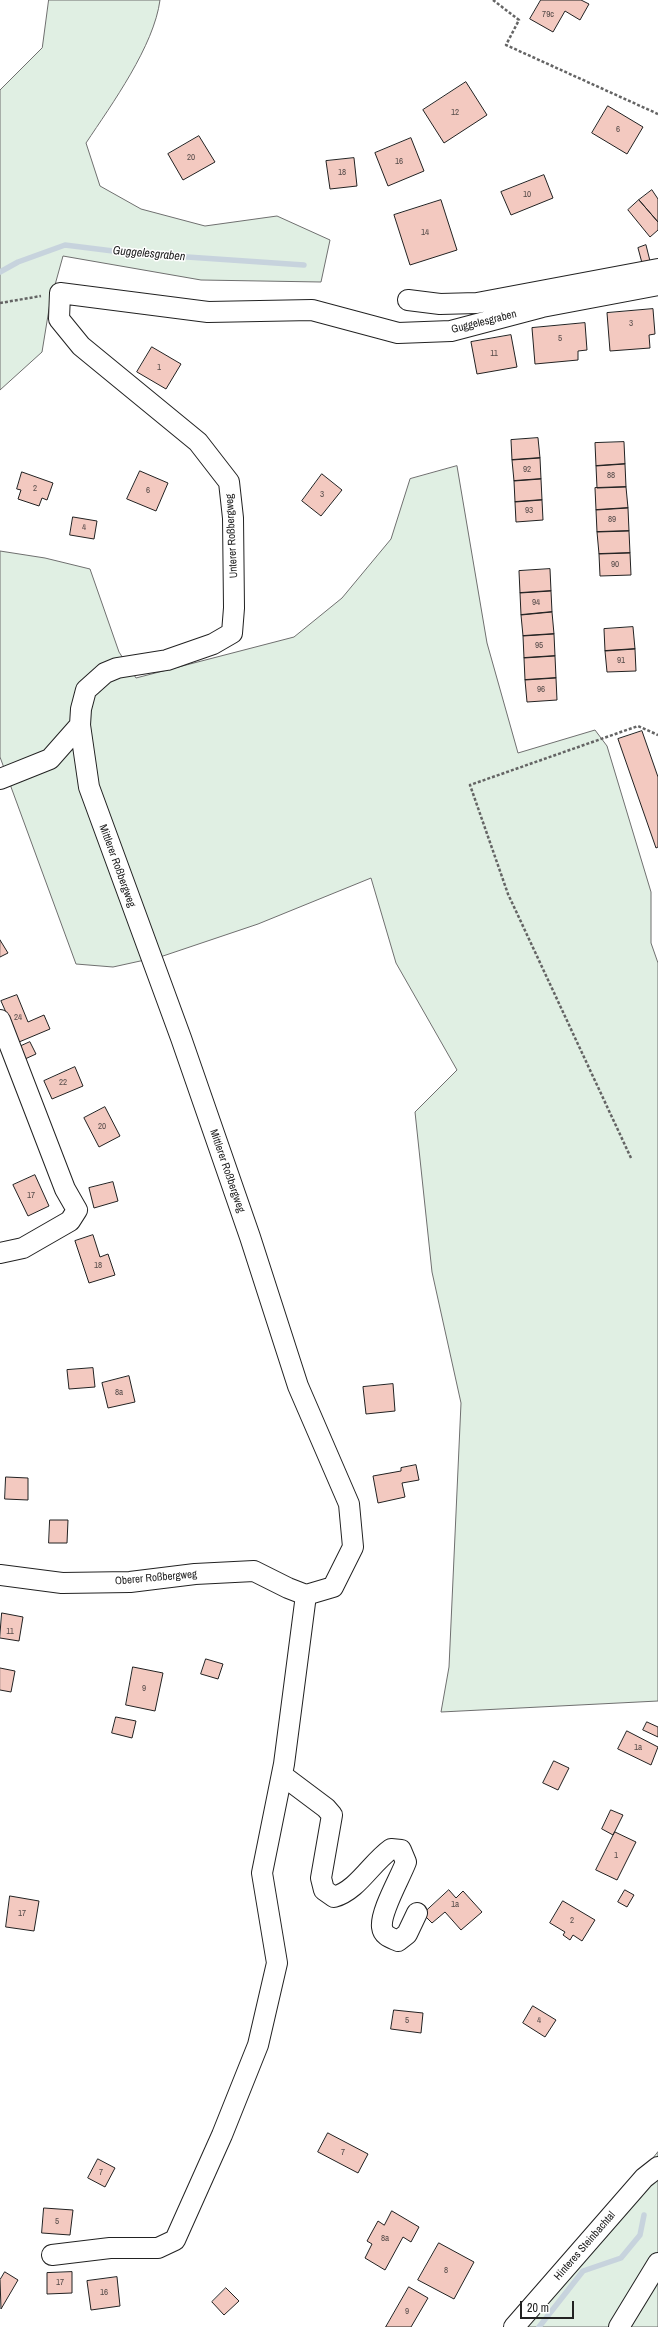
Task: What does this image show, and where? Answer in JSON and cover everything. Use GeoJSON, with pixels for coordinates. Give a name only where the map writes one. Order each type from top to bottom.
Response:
{"type":"FeatureCollection","features":[{"type":"Feature","properties":{"kind":"street","name":"Guggelesgraben"},"geometry":{"type":"LineString","coordinates":[[408,300],[440,304],[477,303],[658,269]]}},
{"type":"Feature","properties":{"kind":"street","name":"Guggelesgraben"},"geometry":{"type":"LineString","coordinates":[[60,293],[208,312],[312,310],[398,333],[451,331],[542,307],[658,285]]}},
{"type":"Feature","properties":{"kind":"street","name":"Unterer Roßbergweg"},"geometry":{"type":"LineString","coordinates":[[60,293],[59,319],[81,346],[198,442],[216,465],[229,482],[234,518],[234,608],[232,633],[213,644],[167,660],[117,668],[105,673],[93,681]]}},
{"type":"Feature","properties":{"kind":"street","name":"Mittlerer Roßbergweg"},"geometry":{"type":"LineString","coordinates":[[93,681],[86,690],[81,709],[80,725],[89,787],[250,1237],[298,1386],[349,1504],[353,1548],[333,1587],[306,1595]]}},
{"type":"Feature","properties":{"kind":"street"},"geometry":{"type":"LineString","coordinates":[[0,778],[50,759],[80,725]]}},
{"type":"Feature","properties":{"kind":"street"},"geometry":{"type":"LineString","coordinates":[[0,1020],[64,1189],[76,1210],[70,1221],[23,1248],[0,1253]]}},
{"type":"Feature","properties":{"kind":"street","name":"Oberer Roßbergweg"},"geometry":{"type":"LineString","coordinates":[[0,1575],[69,1583],[130,1582],[195,1574],[254,1571],[306,1595]]}},
{"type":"Feature","properties":{"kind":"street"},"geometry":{"type":"LineString","coordinates":[[52,2254],[110,2248],[158,2248],[175,2240],[258,2045],[277,1963],[262,1873],[282,1775],[306,1595]]}},
{"type":"Feature","properties":{"kind":"street"},"geometry":{"type":"LineString","coordinates":[[282,1775],[326,1808],[332,1815],[321,1878],[324,1890],[334,1898],[345,1894],[377,1859],[391,1849],[401,1850],[406,1862],[383,1914],[382,1928],[388,1937],[398,1941],[407,1934],[417,1913]]}},
{"type":"Feature","properties":{"kind":"street","name":"Hinteres Steinbachtal"},"geometry":{"type":"LineString","coordinates":[[514,2327],[644,2178],[658,2167]]}},
{"type":"Feature","properties":{"kind":"street"},"geometry":{"type":"LineString","coordinates":[[619,2327],[658,2263]]}},
{"type":"Feature","properties":{"kind":"path"},"geometry":{"type":"LineString","coordinates":[[493,0],[519,20],[506,45],[658,114]]}},
{"type":"Feature","properties":{"kind":"path"},"geometry":{"type":"LineString","coordinates":[[0,303],[60,293]]}},
{"type":"Feature","properties":{"kind":"path"},"geometry":{"type":"LineString","coordinates":[[631,1158],[508,894],[470,785],[638,726],[658,735]]}},
{"type":"Feature","properties":{"kind":"green space"},"geometry":{"type":"Polygon","coordinates":[[[49,0],[160,0],[150,36],[141,55],[119,93],[86,143],[100,186],[141,209],[205,226],[277,216],[330,240],[321,282],[201,280],[63,256],[50,303],[42,352],[0,390],[0,90],[42,48],[49,0]]]}},
{"type":"Feature","properties":{"kind":"green space"},"geometry":{"type":"Polygon","coordinates":[[[457,466],[487,643],[518,753],[595,730],[607,746],[651,892],[651,943],[658,963],[658,1701],[441,1712],[449,1667],[461,1403],[432,1272],[415,1112],[457,1070],[396,963],[371,878],[258,924],[163,956],[113,967],[76,964],[0,757],[0,551],[45,558],[90,569],[119,652],[136,678],[294,637],[342,598],[391,539],[410,479],[457,466]]]}},
{"type":"Feature","properties":{"kind":"green space"},"geometry":{"type":"Polygon","coordinates":[[[658,2152],[658,2327],[519,2327],[658,2152]]]}},
{"type":"Feature","properties":{"kind":"building"},"geometry":{"type":"Polygon","coordinates":[[[541,0],[581,0],[589,4],[580,20],[565,11],[553,32],[530,19],[541,0]]]}},
{"type":"Feature","properties":{"kind":"building"},"geometry":{"type":"Polygon","coordinates":[[[466,82],[487,115],[444,143],[423,110],[466,82]]]}},
{"type":"Feature","properties":{"kind":"building"},"geometry":{"type":"Polygon","coordinates":[[[608,106],[643,127],[627,154],[592,133],[608,106]]]}},
{"type":"Feature","properties":{"kind":"building"},"geometry":{"type":"Polygon","coordinates":[[[199,136],[215,162],[183,180],[168,154],[199,136]]]}},
{"type":"Feature","properties":{"kind":"building"},"geometry":{"type":"Polygon","coordinates":[[[411,138],[424,171],[388,186],[375,153],[411,138]]]}},
{"type":"Feature","properties":{"kind":"building"},"geometry":{"type":"Polygon","coordinates":[[[354,158],[357,186],[330,189],[326,161],[354,158]]]}},
{"type":"Feature","properties":{"kind":"building"},"geometry":{"type":"Polygon","coordinates":[[[544,175],[553,198],[511,215],[501,192],[544,175]]]}},
{"type":"Feature","properties":{"kind":"building"},"geometry":{"type":"Polygon","coordinates":[[[652,190],[658,199],[658,222],[639,200],[652,190]]]}},
{"type":"Feature","properties":{"kind":"building"},"geometry":{"type":"Polygon","coordinates":[[[441,200],[457,250],[410,265],[394,215],[441,200]]]}},
{"type":"Feature","properties":{"kind":"building"},"geometry":{"type":"Polygon","coordinates":[[[639,200],[658,222],[658,230],[650,237],[628,210],[639,200]]]}},
{"type":"Feature","properties":{"kind":"building"},"geometry":{"type":"Polygon","coordinates":[[[646,245],[650,261],[642,263],[638,248],[646,245]]]}},
{"type":"Feature","properties":{"kind":"building"},"geometry":{"type":"Polygon","coordinates":[[[653,309],[655,334],[649,335],[650,348],[610,351],[607,313],[653,309]]]}},
{"type":"Feature","properties":{"kind":"building"},"geometry":{"type":"Polygon","coordinates":[[[585,323],[587,350],[578,351],[578,360],[535,364],[532,328],[585,323]]]}},
{"type":"Feature","properties":{"kind":"building"},"geometry":{"type":"Polygon","coordinates":[[[511,335],[517,367],[477,374],[471,342],[511,335]]]}},
{"type":"Feature","properties":{"kind":"building"},"geometry":{"type":"Polygon","coordinates":[[[152,347],[181,364],[166,389],[137,372],[152,347]]]}},
{"type":"Feature","properties":{"kind":"building"},"geometry":{"type":"Polygon","coordinates":[[[538,438],[540,458],[512,460],[511,440],[538,438]]]}},
{"type":"Feature","properties":{"kind":"building"},"geometry":{"type":"Polygon","coordinates":[[[624,442],[625,464],[596,466],[595,443],[624,442]]]}},
{"type":"Feature","properties":{"kind":"building"},"geometry":{"type":"Polygon","coordinates":[[[540,458],[541,479],[514,481],[512,460],[540,458]]]}},
{"type":"Feature","properties":{"kind":"building"},"geometry":{"type":"Polygon","coordinates":[[[625,464],[626,487],[597,488],[596,466],[625,464]]]}},
{"type":"Feature","properties":{"kind":"building"},"geometry":{"type":"Polygon","coordinates":[[[140,471],[168,483],[156,511],[127,499],[140,471]]]}},
{"type":"Feature","properties":{"kind":"building"},"geometry":{"type":"Polygon","coordinates":[[[22,472],[53,483],[47,500],[42,498],[39,506],[18,499],[21,490],[17,489],[22,472]]]}},
{"type":"Feature","properties":{"kind":"building"},"geometry":{"type":"Polygon","coordinates":[[[322,474],[342,490],[321,516],[302,501],[322,474]]]}},
{"type":"Feature","properties":{"kind":"building"},"geometry":{"type":"Polygon","coordinates":[[[541,479],[542,500],[515,502],[514,481],[541,479]]]}},
{"type":"Feature","properties":{"kind":"building"},"geometry":{"type":"Polygon","coordinates":[[[626,487],[628,508],[596,510],[595,488],[626,487]]]}},
{"type":"Feature","properties":{"kind":"building"},"geometry":{"type":"Polygon","coordinates":[[[542,500],[543,520],[516,522],[515,502],[542,500]]]}},
{"type":"Feature","properties":{"kind":"building"},"geometry":{"type":"Polygon","coordinates":[[[628,508],[629,531],[597,532],[596,510],[628,508]]]}},
{"type":"Feature","properties":{"kind":"building"},"geometry":{"type":"Polygon","coordinates":[[[73,517],[97,521],[94,539],[70,535],[73,517]]]}},
{"type":"Feature","properties":{"kind":"building"},"geometry":{"type":"Polygon","coordinates":[[[629,531],[630,553],[599,554],[597,532],[629,531]]]}},
{"type":"Feature","properties":{"kind":"building"},"geometry":{"type":"Polygon","coordinates":[[[630,553],[631,575],[600,576],[599,554],[630,553]]]}},
{"type":"Feature","properties":{"kind":"building"},"geometry":{"type":"Polygon","coordinates":[[[550,569],[551,591],[520,593],[519,571],[550,569]]]}},
{"type":"Feature","properties":{"kind":"building"},"geometry":{"type":"Polygon","coordinates":[[[551,591],[552,612],[521,615],[520,593],[551,591]]]}},
{"type":"Feature","properties":{"kind":"building"},"geometry":{"type":"Polygon","coordinates":[[[552,612],[554,634],[523,636],[521,615],[552,612]]]}},
{"type":"Feature","properties":{"kind":"building"},"geometry":{"type":"Polygon","coordinates":[[[633,627],[635,649],[605,651],[604,629],[633,627]]]}},
{"type":"Feature","properties":{"kind":"building"},"geometry":{"type":"Polygon","coordinates":[[[554,634],[555,656],[524,658],[523,636],[554,634]]]}},
{"type":"Feature","properties":{"kind":"building"},"geometry":{"type":"Polygon","coordinates":[[[635,649],[636,671],[607,672],[605,651],[635,649]]]}},
{"type":"Feature","properties":{"kind":"building"},"geometry":{"type":"Polygon","coordinates":[[[555,656],[556,678],[525,680],[524,658],[555,656]]]}},
{"type":"Feature","properties":{"kind":"building"},"geometry":{"type":"Polygon","coordinates":[[[556,678],[557,700],[527,702],[525,680],[556,678]]]}},
{"type":"Feature","properties":{"kind":"building"},"geometry":{"type":"Polygon","coordinates":[[[642,731],[658,777],[658,847],[656,848],[618,739],[642,731]]]}},
{"type":"Feature","properties":{"kind":"building"},"geometry":{"type":"Polygon","coordinates":[[[0,940],[8,953],[0,957],[0,940]]]}},
{"type":"Feature","properties":{"kind":"building"},"geometry":{"type":"Polygon","coordinates":[[[17,995],[28,1022],[44,1015],[50,1029],[19,1042],[1,1001],[17,995]]]}},
{"type":"Feature","properties":{"kind":"building"},"geometry":{"type":"Polygon","coordinates":[[[30,1042],[36,1054],[25,1059],[19,1047],[30,1042]]]}},
{"type":"Feature","properties":{"kind":"building"},"geometry":{"type":"Polygon","coordinates":[[[75,1067],[83,1086],[52,1099],[44,1081],[75,1067]]]}},
{"type":"Feature","properties":{"kind":"building"},"geometry":{"type":"Polygon","coordinates":[[[105,1107],[120,1136],[99,1147],[84,1118],[105,1107]]]}},
{"type":"Feature","properties":{"kind":"building"},"geometry":{"type":"Polygon","coordinates":[[[35,1175],[49,1206],[28,1216],[13,1185],[35,1175]]]}},
{"type":"Feature","properties":{"kind":"building"},"geometry":{"type":"Polygon","coordinates":[[[113,1182],[118,1201],[94,1208],[89,1188],[113,1182]]]}},
{"type":"Feature","properties":{"kind":"building"},"geometry":{"type":"Polygon","coordinates":[[[93,1235],[100,1257],[108,1254],[115,1275],[89,1283],[75,1241],[93,1235]]]}},
{"type":"Feature","properties":{"kind":"building"},"geometry":{"type":"Polygon","coordinates":[[[93,1368],[95,1387],[69,1389],[67,1370],[93,1368]]]}},
{"type":"Feature","properties":{"kind":"building"},"geometry":{"type":"Polygon","coordinates":[[[129,1376],[135,1402],[108,1408],[102,1383],[129,1376]]]}},
{"type":"Feature","properties":{"kind":"building"},"geometry":{"type":"Polygon","coordinates":[[[393,1384],[395,1411],[366,1414],[363,1387],[393,1384]]]}},
{"type":"Feature","properties":{"kind":"building"},"geometry":{"type":"Polygon","coordinates":[[[416,1465],[419,1480],[402,1483],[405,1497],[378,1503],[373,1476],[401,1471],[401,1468],[416,1465]]]}},
{"type":"Feature","properties":{"kind":"building"},"geometry":{"type":"Polygon","coordinates":[[[6,1477],[28,1478],[28,1500],[5,1499],[6,1477]]]}},
{"type":"Feature","properties":{"kind":"building"},"geometry":{"type":"Polygon","coordinates":[[[50,1520],[68,1520],[67,1543],[49,1543],[50,1520]]]}},
{"type":"Feature","properties":{"kind":"building"},"geometry":{"type":"Polygon","coordinates":[[[2,1613],[23,1617],[19,1641],[0,1638],[2,1613]]]}},
{"type":"Feature","properties":{"kind":"building"},"geometry":{"type":"Polygon","coordinates":[[[206,1659],[223,1664],[218,1679],[201,1674],[206,1659]]]}},
{"type":"Feature","properties":{"kind":"building"},"geometry":{"type":"Polygon","coordinates":[[[133,1667],[163,1673],[155,1711],[126,1705],[133,1667]]]}},
{"type":"Feature","properties":{"kind":"building"},"geometry":{"type":"Polygon","coordinates":[[[0,1668],[15,1671],[11,1692],[0,1690],[0,1668]]]}},
{"type":"Feature","properties":{"kind":"building"},"geometry":{"type":"Polygon","coordinates":[[[116,1717],[136,1721],[132,1738],[112,1733],[116,1717]]]}},
{"type":"Feature","properties":{"kind":"building"},"geometry":{"type":"Polygon","coordinates":[[[647,1722],[658,1727],[658,1737],[643,1730],[647,1722]]]}},
{"type":"Feature","properties":{"kind":"building"},"geometry":{"type":"Polygon","coordinates":[[[627,1731],[658,1747],[651,1765],[618,1749],[627,1731]]]}},
{"type":"Feature","properties":{"kind":"building"},"geometry":{"type":"Polygon","coordinates":[[[554,1761],[569,1768],[558,1790],[543,1783],[554,1761]]]}},
{"type":"Feature","properties":{"kind":"building"},"geometry":{"type":"Polygon","coordinates":[[[611,1810],[623,1815],[613,1835],[602,1829],[611,1810]]]}},
{"type":"Feature","properties":{"kind":"building"},"geometry":{"type":"Polygon","coordinates":[[[615,1832],[636,1842],[617,1880],[596,1870],[615,1832]]]}},
{"type":"Feature","properties":{"kind":"building"},"geometry":{"type":"Polygon","coordinates":[[[449,1890],[456,1898],[463,1891],[482,1912],[461,1930],[445,1912],[432,1923],[423,1914],[449,1890]]]}},
{"type":"Feature","properties":{"kind":"building"},"geometry":{"type":"Polygon","coordinates":[[[625,1890],[634,1895],[627,1907],[618,1902],[625,1890]]]}},
{"type":"Feature","properties":{"kind":"building"},"geometry":{"type":"Polygon","coordinates":[[[10,1896],[39,1901],[34,1931],[6,1927],[10,1896]]]}},
{"type":"Feature","properties":{"kind":"building"},"geometry":{"type":"Polygon","coordinates":[[[563,1901],[595,1920],[582,1941],[573,1935],[570,1940],[563,1935],[565,1932],[550,1923],[563,1901]]]}},
{"type":"Feature","properties":{"kind":"building"},"geometry":{"type":"Polygon","coordinates":[[[533,2006],[556,2020],[545,2037],[523,2023],[533,2006]]]}},
{"type":"Feature","properties":{"kind":"building"},"geometry":{"type":"Polygon","coordinates":[[[394,2010],[423,2013],[421,2033],[391,2029],[394,2010]]]}},
{"type":"Feature","properties":{"kind":"building"},"geometry":{"type":"Polygon","coordinates":[[[328,2133],[368,2154],[358,2173],[318,2152],[328,2133]]]}},
{"type":"Feature","properties":{"kind":"building"},"geometry":{"type":"Polygon","coordinates":[[[98,2159],[115,2168],[105,2187],[88,2178],[98,2159]]]}},
{"type":"Feature","properties":{"kind":"building"},"geometry":{"type":"Polygon","coordinates":[[[44,2208],[73,2210],[70,2235],[42,2233],[44,2208]]]}},
{"type":"Feature","properties":{"kind":"building"},"geometry":{"type":"Polygon","coordinates":[[[392,2211],[419,2227],[411,2242],[403,2237],[385,2270],[365,2258],[372,2244],[367,2241],[378,2221],[384,2225],[392,2211]]]}},
{"type":"Feature","properties":{"kind":"building"},"geometry":{"type":"Polygon","coordinates":[[[439,2243],[474,2262],[454,2299],[418,2280],[439,2243]]]}},
{"type":"Feature","properties":{"kind":"building"},"geometry":{"type":"Polygon","coordinates":[[[5,2272],[18,2280],[1,2309],[0,2280],[5,2272]]]}},
{"type":"Feature","properties":{"kind":"building"},"geometry":{"type":"Polygon","coordinates":[[[72,2272],[72,2293],[47,2294],[47,2273],[72,2272]]]}},
{"type":"Feature","properties":{"kind":"building"},"geometry":{"type":"Polygon","coordinates":[[[117,2277],[120,2306],[91,2310],[87,2281],[117,2277]]]}},
{"type":"Feature","properties":{"kind":"building"},"geometry":{"type":"Polygon","coordinates":[[[409,2287],[428,2298],[411,2327],[386,2327],[409,2287]]]}},
{"type":"Feature","properties":{"kind":"building"},"geometry":{"type":"Polygon","coordinates":[[[226,2288],[239,2301],[224,2315],[212,2302],[226,2288]]]}},
{"type":"Feature","properties":{"kind":"waterway","name":"Guggelesgraben"},"geometry":{"type":"LineString","coordinates":[[0,272],[18,262],[65,245],[129,253],[304,265]]}},
{"type":"Feature","properties":{"kind":"waterway"},"geometry":{"type":"LineString","coordinates":[[539,2327],[583,2271],[621,2258],[640,2235],[644,2215]]}}]}
